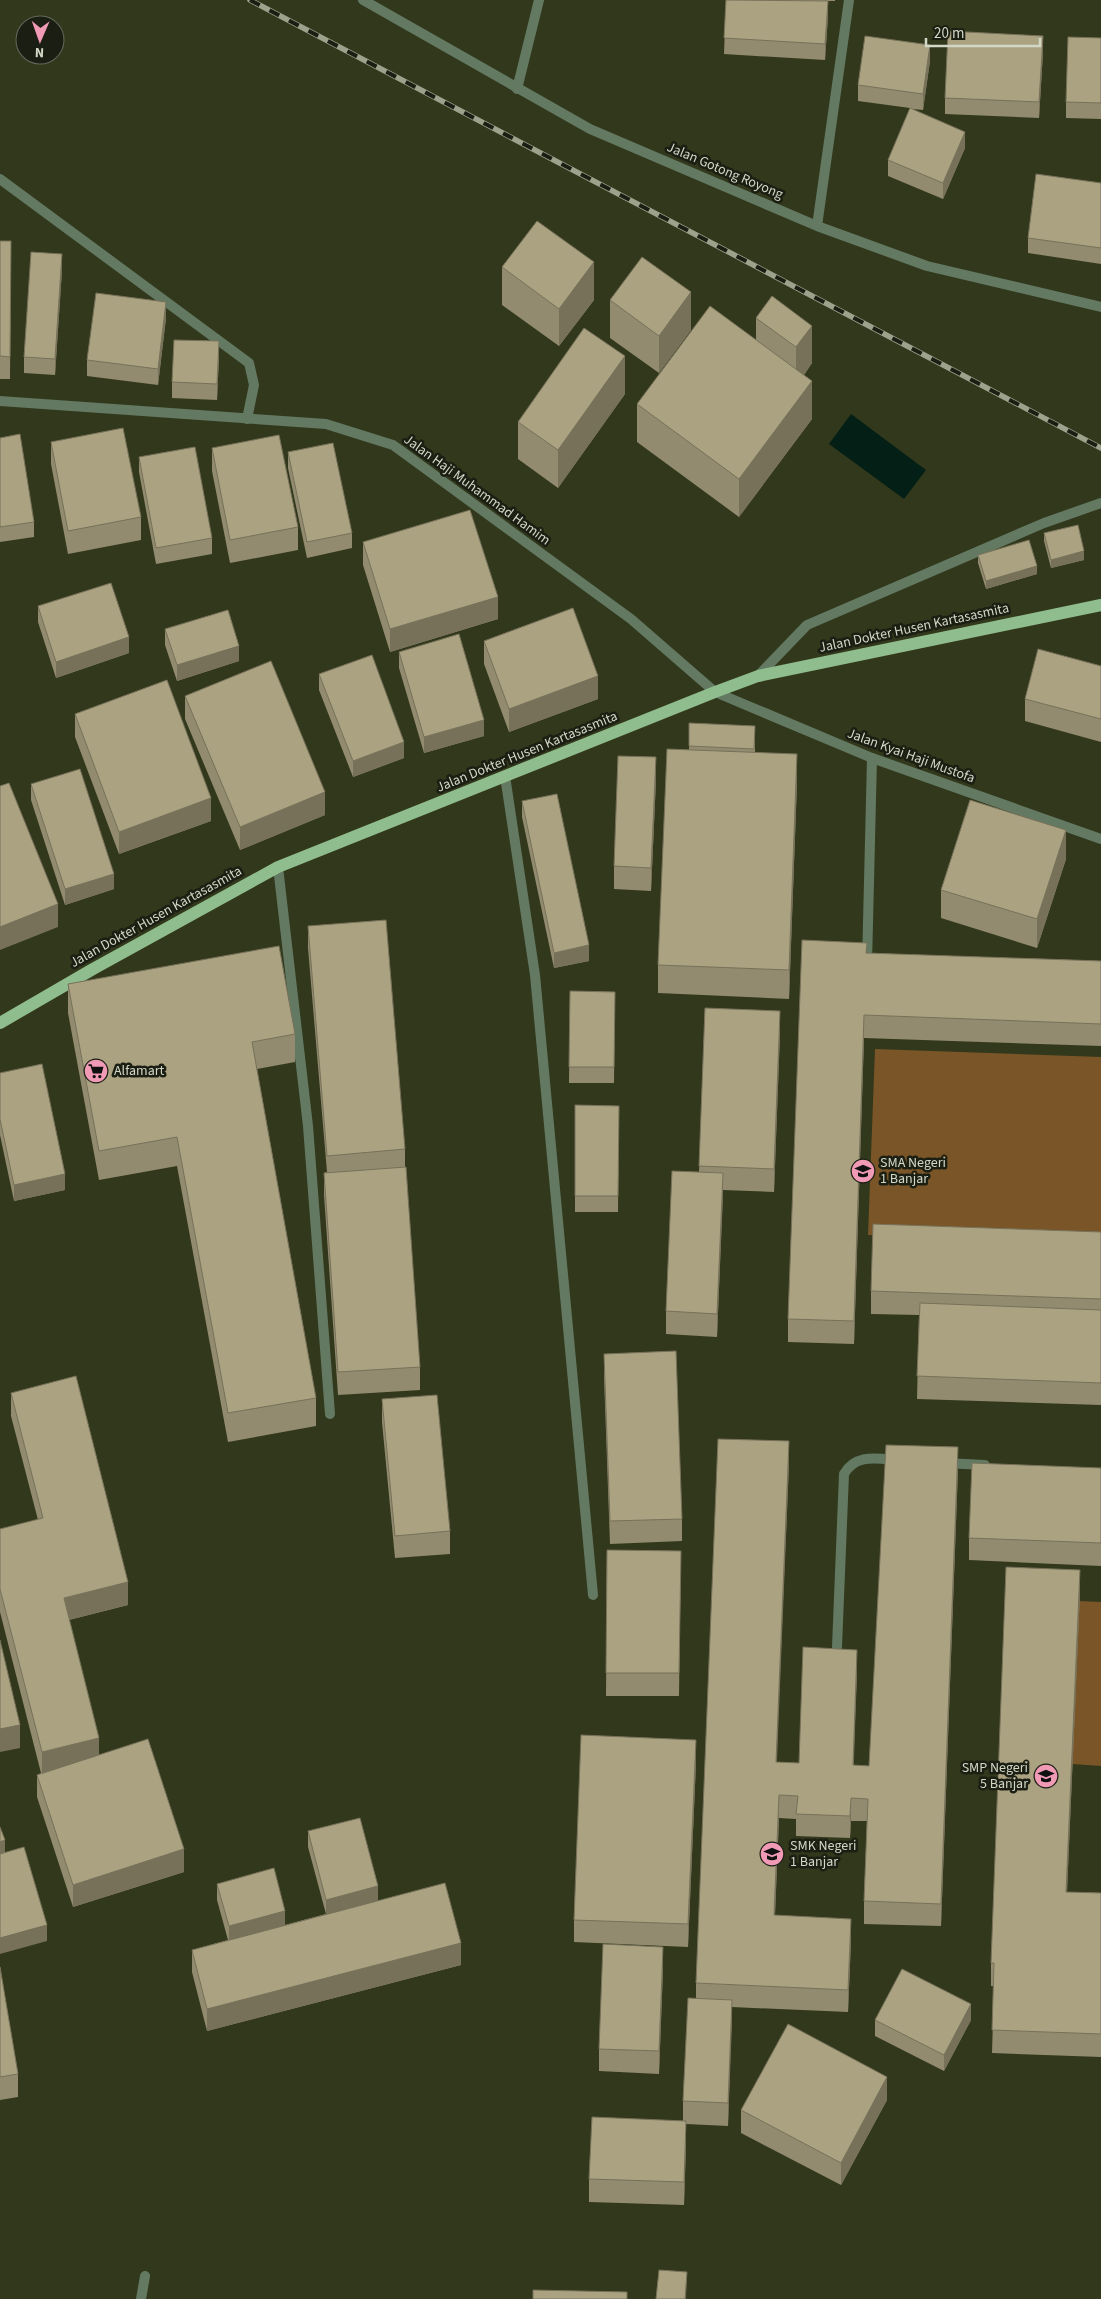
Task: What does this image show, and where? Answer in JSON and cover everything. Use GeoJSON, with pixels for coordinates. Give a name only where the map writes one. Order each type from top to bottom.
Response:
{"type":"FeatureCollection","features":[{"type":"Feature","properties":{"kind":"main road","name":"Jalan Dokter Husen Kartasasmita"},"geometry":{"type":"LineString","coordinates":[[0,1023],[93,969],[278,867],[714,692],[758,676],[1101,605]]}},
{"type":"Feature","properties":{"kind":"street","name":"Jalan Gotong Royong"},"geometry":{"type":"LineString","coordinates":[[362,0],[590,129],[817,226],[927,266],[1101,308]]}},
{"type":"Feature","properties":{"kind":"street"},"geometry":{"type":"LineString","coordinates":[[517,88],[540,0]]}},
{"type":"Feature","properties":{"kind":"street"},"geometry":{"type":"LineString","coordinates":[[817,226],[848,0]]}},
{"type":"Feature","properties":{"kind":"street"},"geometry":{"type":"LineString","coordinates":[[0,179],[249,363],[254,385],[247,419]]}},
{"type":"Feature","properties":{"kind":"street","name":"Jalan Haji Muhammad Hamim"},"geometry":{"type":"LineString","coordinates":[[0,402],[326,424],[393,445],[630,619],[714,692]]}},
{"type":"Feature","properties":{"kind":"street"},"geometry":{"type":"LineString","coordinates":[[758,676],[807,625],[1044,523],[1101,503]]}},
{"type":"Feature","properties":{"kind":"street","name":"Jalan Kyai Haji Mustofa"},"geometry":{"type":"LineString","coordinates":[[714,692],[872,758],[1101,839]]}},
{"type":"Feature","properties":{"kind":"street"},"geometry":{"type":"LineString","coordinates":[[867,965],[872,758]]}},
{"type":"Feature","properties":{"kind":"street"},"geometry":{"type":"LineString","coordinates":[[505,776],[535,975],[593,1595]]}},
{"type":"Feature","properties":{"kind":"street"},"geometry":{"type":"LineString","coordinates":[[278,867],[308,1126],[330,1414]]}},
{"type":"Feature","properties":{"kind":"street"},"geometry":{"type":"LineString","coordinates":[[837,1647],[844,1474],[847,1468],[860,1459],[905,1460]]}},
{"type":"Feature","properties":{"kind":"street"},"geometry":{"type":"LineString","coordinates":[[932,1462],[998,1465]]}},
{"type":"Feature","properties":{"kind":"street"},"geometry":{"type":"LineString","coordinates":[[141,2299],[146,2276]]}},
{"type":"Feature","properties":{"kind":"shaded area"},"geometry":{"type":"Polygon","coordinates":[[[851,414],[926,470],[904,499],[829,444],[851,414]]]}},
{"type":"Feature","properties":{"kind":"shaded area"},"geometry":{"type":"Polygon","coordinates":[[[875,1049],[1101,1057],[1101,1243],[868,1235],[875,1049]]]}},
{"type":"Feature","properties":{"kind":"shaded area"},"geometry":{"type":"Polygon","coordinates":[[[1079,1601],[1101,1602],[1101,1766],[1072,1764],[1079,1601]]]}},
{"type":"Feature","properties":{"kind":"building"},"geometry":{"type":"Polygon","coordinates":[[[726,0],[828,1],[825,44],[724,38],[726,0]]]}},
{"type":"Feature","properties":{"kind":"building"},"geometry":{"type":"Polygon","coordinates":[[[948,31],[1043,36],[1039,102],[945,98],[948,31]]]}},
{"type":"Feature","properties":{"kind":"building"},"geometry":{"type":"Polygon","coordinates":[[[865,36],[930,45],[923,94],[858,85],[865,36]]]}},
{"type":"Feature","properties":{"kind":"building"},"geometry":{"type":"Polygon","coordinates":[[[1068,37],[1101,38],[1101,103],[1066,102],[1068,37]]]}},
{"type":"Feature","properties":{"kind":"building"},"geometry":{"type":"Polygon","coordinates":[[[910,108],[965,132],[943,183],[888,160],[910,108]]]}},
{"type":"Feature","properties":{"kind":"building"},"geometry":{"type":"Polygon","coordinates":[[[1036,174],[1101,183],[1101,248],[1028,238],[1036,174]]]}},
{"type":"Feature","properties":{"kind":"building"},"geometry":{"type":"Polygon","coordinates":[[[537,221],[594,262],[559,309],[502,267],[537,221]]]}},
{"type":"Feature","properties":{"kind":"building"},"geometry":{"type":"Polygon","coordinates":[[[0,241],[11,241],[10,357],[0,356],[0,241]]]}},
{"type":"Feature","properties":{"kind":"building"},"geometry":{"type":"Polygon","coordinates":[[[31,252],[62,254],[55,359],[24,357],[31,252]]]}},
{"type":"Feature","properties":{"kind":"building"},"geometry":{"type":"Polygon","coordinates":[[[642,257],[691,292],[659,336],[610,300],[642,257]]]}},
{"type":"Feature","properties":{"kind":"building"},"geometry":{"type":"Polygon","coordinates":[[[96,293],[166,302],[158,369],[87,360],[96,293]]]}},
{"type":"Feature","properties":{"kind":"building"},"geometry":{"type":"Polygon","coordinates":[[[772,296],[812,326],[796,347],[756,318],[772,296]]]}},
{"type":"Feature","properties":{"kind":"building"},"geometry":{"type":"Polygon","coordinates":[[[710,306],[812,381],[739,479],[637,404],[710,306]]]}},
{"type":"Feature","properties":{"kind":"building"},"geometry":{"type":"Polygon","coordinates":[[[584,328],[625,356],[558,450],[518,422],[584,328]]]}},
{"type":"Feature","properties":{"kind":"building"},"geometry":{"type":"Polygon","coordinates":[[[174,340],[219,341],[217,384],[172,382],[174,340]]]}},
{"type":"Feature","properties":{"kind":"building"},"geometry":{"type":"Polygon","coordinates":[[[123,428],[141,517],[68,531],[51,442],[123,428]]]}},
{"type":"Feature","properties":{"kind":"building"},"geometry":{"type":"Polygon","coordinates":[[[20,434],[34,522],[0,527],[0,438],[20,434]]]}},
{"type":"Feature","properties":{"kind":"building"},"geometry":{"type":"Polygon","coordinates":[[[279,435],[298,527],[230,540],[212,448],[279,435]]]}},
{"type":"Feature","properties":{"kind":"building"},"geometry":{"type":"Polygon","coordinates":[[[333,443],[352,533],[307,542],[288,452],[333,443]]]}},
{"type":"Feature","properties":{"kind":"building"},"geometry":{"type":"Polygon","coordinates":[[[195,447],[212,538],[156,548],[139,457],[195,447]]]}},
{"type":"Feature","properties":{"kind":"building"},"geometry":{"type":"Polygon","coordinates":[[[470,510],[498,597],[390,629],[363,542],[470,510]]]}},
{"type":"Feature","properties":{"kind":"building"},"geometry":{"type":"Polygon","coordinates":[[[1078,525],[1084,551],[1051,560],[1044,533],[1078,525]]]}},
{"type":"Feature","properties":{"kind":"building"},"geometry":{"type":"Polygon","coordinates":[[[1029,540],[1037,566],[986,581],[978,555],[1029,540]]]}},
{"type":"Feature","properties":{"kind":"building"},"geometry":{"type":"Polygon","coordinates":[[[111,583],[129,637],[56,662],[38,606],[111,583]]]}},
{"type":"Feature","properties":{"kind":"building"},"geometry":{"type":"Polygon","coordinates":[[[573,608],[598,676],[509,709],[484,641],[573,608]]]}},
{"type":"Feature","properties":{"kind":"building"},"geometry":{"type":"Polygon","coordinates":[[[228,610],[239,646],[177,665],[165,629],[228,610]]]}},
{"type":"Feature","properties":{"kind":"building"},"geometry":{"type":"Polygon","coordinates":[[[459,634],[484,720],[424,737],[399,652],[459,634]]]}},
{"type":"Feature","properties":{"kind":"building"},"geometry":{"type":"Polygon","coordinates":[[[1038,649],[1101,666],[1101,719],[1025,699],[1038,649]]]}},
{"type":"Feature","properties":{"kind":"building"},"geometry":{"type":"Polygon","coordinates":[[[372,655],[404,742],[353,761],[319,674],[372,655]]]}},
{"type":"Feature","properties":{"kind":"building"},"geometry":{"type":"Polygon","coordinates":[[[271,661],[325,792],[240,827],[185,696],[271,661]]]}},
{"type":"Feature","properties":{"kind":"building"},"geometry":{"type":"Polygon","coordinates":[[[167,680],[211,798],[119,832],[75,714],[167,680]]]}},
{"type":"Feature","properties":{"kind":"building"},"geometry":{"type":"Polygon","coordinates":[[[689,723],[755,726],[754,749],[689,746],[689,723]]]}},
{"type":"Feature","properties":{"kind":"building"},"geometry":{"type":"Polygon","coordinates":[[[667,749],[797,754],[789,970],[658,965],[667,749]]]}},
{"type":"Feature","properties":{"kind":"building"},"geometry":{"type":"Polygon","coordinates":[[[618,756],[656,757],[651,868],[614,866],[618,756]]]}},
{"type":"Feature","properties":{"kind":"building"},"geometry":{"type":"Polygon","coordinates":[[[80,769],[114,874],[65,889],[31,784],[80,769]]]}},
{"type":"Feature","properties":{"kind":"building"},"geometry":{"type":"Polygon","coordinates":[[[9,783],[58,904],[0,927],[0,786],[9,783]]]}},
{"type":"Feature","properties":{"kind":"building"},"geometry":{"type":"Polygon","coordinates":[[[557,794],[589,945],[554,953],[522,801],[557,794]]]}},
{"type":"Feature","properties":{"kind":"building"},"geometry":{"type":"Polygon","coordinates":[[[970,800],[1066,830],[1037,919],[941,890],[970,800]]]}},
{"type":"Feature","properties":{"kind":"building"},"geometry":{"type":"Polygon","coordinates":[[[386,920],[405,1149],[327,1156],[308,926],[386,920]]]}},
{"type":"Feature","properties":{"kind":"building"},"geometry":{"type":"Polygon","coordinates":[[[802,940],[867,943],[866,953],[1101,961],[1101,1024],[864,1015],[854,1321],[788,1319],[802,940]]]}},
{"type":"Feature","properties":{"kind":"building"},"geometry":{"type":"Polygon","coordinates":[[[279,946],[295,1034],[252,1042],[316,1398],[228,1413],[177,1137],[99,1151],[68,984],[279,946]]]}},
{"type":"Feature","properties":{"kind":"building"},"geometry":{"type":"Polygon","coordinates":[[[570,991],[615,992],[614,1067],[569,1067],[570,991]]]}},
{"type":"Feature","properties":{"kind":"building"},"geometry":{"type":"Polygon","coordinates":[[[705,1008],[780,1011],[774,1169],[699,1166],[705,1008]]]}},
{"type":"Feature","properties":{"kind":"building"},"geometry":{"type":"Polygon","coordinates":[[[42,1064],[65,1174],[14,1185],[0,1119],[0,1073],[42,1064]]]}},
{"type":"Feature","properties":{"kind":"building"},"geometry":{"type":"Polygon","coordinates":[[[575,1105],[619,1106],[618,1196],[575,1196],[575,1105]]]}},
{"type":"Feature","properties":{"kind":"building"},"geometry":{"type":"Polygon","coordinates":[[[406,1167],[420,1367],[338,1372],[324,1173],[406,1167]]]}},
{"type":"Feature","properties":{"kind":"building"},"geometry":{"type":"Polygon","coordinates":[[[672,1171],[723,1173],[717,1314],[666,1311],[672,1171]]]}},
{"type":"Feature","properties":{"kind":"building"},"geometry":{"type":"Polygon","coordinates":[[[873,1224],[1101,1232],[1101,1299],[871,1291],[873,1224]]]}},
{"type":"Feature","properties":{"kind":"building"},"geometry":{"type":"Polygon","coordinates":[[[920,1303],[1101,1310],[1101,1383],[917,1376],[920,1303]]]}},
{"type":"Feature","properties":{"kind":"building"},"geometry":{"type":"Polygon","coordinates":[[[676,1351],[682,1519],[610,1521],[604,1354],[676,1351]]]}},
{"type":"Feature","properties":{"kind":"building"},"geometry":{"type":"Polygon","coordinates":[[[76,1376],[128,1582],[64,1598],[99,1738],[42,1752],[0,1589],[0,1529],[43,1518],[11,1393],[76,1376]]]}},
{"type":"Feature","properties":{"kind":"building"},"geometry":{"type":"Polygon","coordinates":[[[437,1395],[450,1531],[395,1536],[382,1399],[437,1395]]]}},
{"type":"Feature","properties":{"kind":"building"},"geometry":{"type":"Polygon","coordinates":[[[718,1439],[789,1441],[776,1762],[799,1763],[803,1647],[857,1650],[853,1765],[869,1766],[886,1445],[958,1447],[941,1904],[864,1901],[868,1799],[851,1798],[850,1816],[796,1814],[798,1796],[779,1795],[774,1915],[851,1919],[848,1990],[696,1983],[718,1439]]]}},
{"type":"Feature","properties":{"kind":"building"},"geometry":{"type":"Polygon","coordinates":[[[972,1463],[1101,1468],[1101,1543],[969,1538],[972,1463]]]}},
{"type":"Feature","properties":{"kind":"building"},"geometry":{"type":"Polygon","coordinates":[[[607,1550],[681,1551],[679,1673],[606,1673],[607,1550]]]}},
{"type":"Feature","properties":{"kind":"building"},"geometry":{"type":"Polygon","coordinates":[[[1006,1567],[1080,1570],[1066,1892],[1101,1893],[1101,2034],[992,2030],[994,1963],[991,1963],[1006,1567]]]}},
{"type":"Feature","properties":{"kind":"building"},"geometry":{"type":"Polygon","coordinates":[[[0,1640],[20,1725],[0,1729],[0,1640]]]}},
{"type":"Feature","properties":{"kind":"building"},"geometry":{"type":"Polygon","coordinates":[[[581,1735],[696,1740],[688,1924],[574,1920],[581,1735]]]}},
{"type":"Feature","properties":{"kind":"building"},"geometry":{"type":"Polygon","coordinates":[[[148,1739],[184,1849],[73,1885],[37,1775],[148,1739]]]}},
{"type":"Feature","properties":{"kind":"building"},"geometry":{"type":"Polygon","coordinates":[[[360,1818],[378,1886],[326,1900],[308,1831],[360,1818]]]}},
{"type":"Feature","properties":{"kind":"building"},"geometry":{"type":"Polygon","coordinates":[[[0,1827],[5,1840],[0,1842],[0,1827]]]}},
{"type":"Feature","properties":{"kind":"building"},"geometry":{"type":"Polygon","coordinates":[[[24,1847],[47,1925],[0,1938],[0,1854],[24,1847]]]}},
{"type":"Feature","properties":{"kind":"building"},"geometry":{"type":"Polygon","coordinates":[[[274,1868],[285,1911],[229,1926],[217,1884],[274,1868]]]}},
{"type":"Feature","properties":{"kind":"building"},"geometry":{"type":"Polygon","coordinates":[[[445,1883],[461,1943],[207,2009],[192,1950],[445,1883]]]}},
{"type":"Feature","properties":{"kind":"building"},"geometry":{"type":"Polygon","coordinates":[[[603,1944],[663,1947],[659,2051],[599,2049],[603,1944]]]}},
{"type":"Feature","properties":{"kind":"building"},"geometry":{"type":"Polygon","coordinates":[[[0,1967],[18,2074],[0,2077],[0,1967]]]}},
{"type":"Feature","properties":{"kind":"building"},"geometry":{"type":"Polygon","coordinates":[[[902,1969],[971,2004],[944,2055],[875,2020],[902,1969]]]}},
{"type":"Feature","properties":{"kind":"building"},"geometry":{"type":"Polygon","coordinates":[[[688,1998],[732,2000],[728,2103],[683,2101],[688,1998]]]}},
{"type":"Feature","properties":{"kind":"building"},"geometry":{"type":"Polygon","coordinates":[[[788,2024],[887,2077],[841,2163],[741,2110],[788,2024]]]}},
{"type":"Feature","properties":{"kind":"building"},"geometry":{"type":"Polygon","coordinates":[[[592,2117],[686,2121],[684,2182],[589,2179],[592,2117]]]}},
{"type":"Feature","properties":{"kind":"building"},"geometry":{"type":"Polygon","coordinates":[[[659,2270],[687,2272],[685,2299],[656,2299],[659,2270]]]}},
{"type":"Feature","properties":{"kind":"building"},"geometry":{"type":"Polygon","coordinates":[[[533,2290],[627,2292],[627,2299],[533,2299],[533,2290]]]}},
{"type":"Feature","properties":{"kind":"railway"},"geometry":{"type":"LineString","coordinates":[[250,0],[1101,448]]}},
{"type":"Feature","properties":{"kind":"place","name":"Alfamart"},"geometry":{"type":"Point","coordinates":[96,1071]}},
{"type":"Feature","properties":{"kind":"place","name":"SMA Negeri 1 Banjar"},"geometry":{"type":"Point","coordinates":[863,1171]}},
{"type":"Feature","properties":{"kind":"place","name":"SMP Negeri 5 Banjar"},"geometry":{"type":"Point","coordinates":[1046,1776]}},
{"type":"Feature","properties":{"kind":"place","name":"SMK Negeri 1 Banjar"},"geometry":{"type":"Point","coordinates":[772,1854]}}]}
